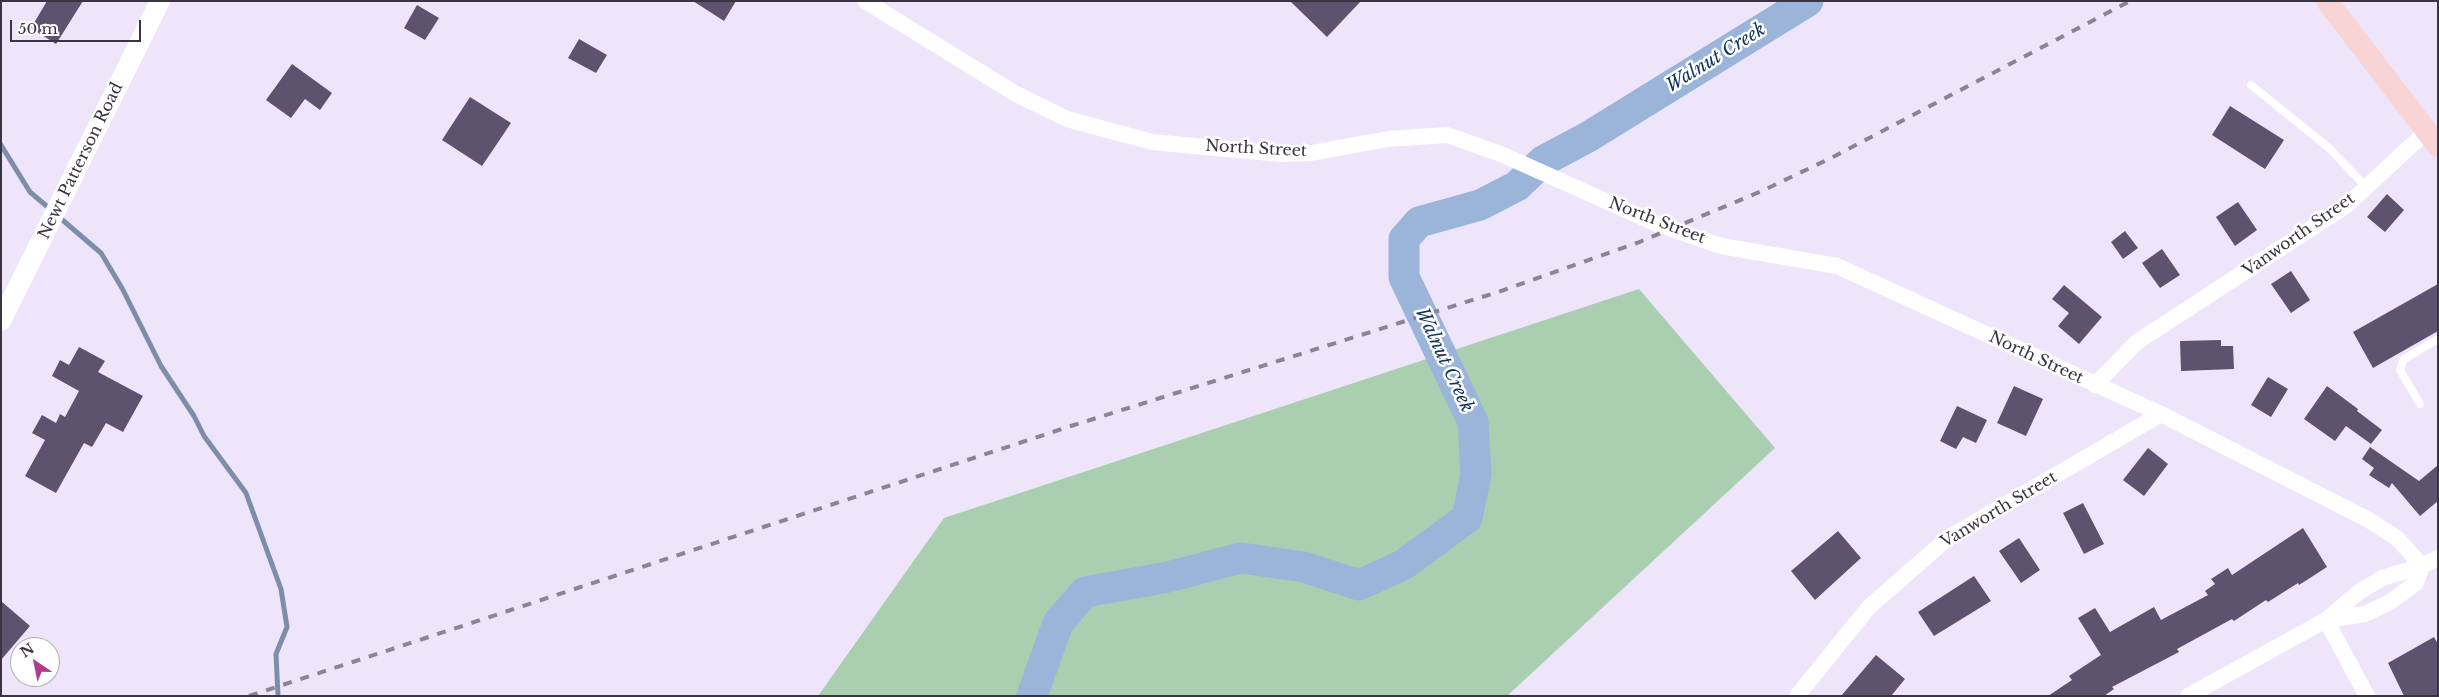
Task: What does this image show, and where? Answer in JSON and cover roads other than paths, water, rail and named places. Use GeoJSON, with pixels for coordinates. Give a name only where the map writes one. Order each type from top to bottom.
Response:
{"type":"FeatureCollection","features":[{"type":"Feature","properties":{"kind":"main road"},"geometry":{"type":"LineString","coordinates":[[2327,1],[2433,139]]}},
{"type":"Feature","properties":{"kind":"street","name":"Newt Patterson Road"},"geometry":{"type":"LineString","coordinates":[[1,321],[160,1]]}},
{"type":"Feature","properties":{"kind":"street","name":"North Street"},"geometry":{"type":"LineString","coordinates":[[865,1],[1016,94],[1067,119],[1152,142],[1296,154],[1388,139],[1447,135],[1479,146],[1657,224],[1722,246],[1837,266],[2161,414],[2367,519],[2397,538],[2422,566]]}},
{"type":"Feature","properties":{"kind":"street","name":"Vanworth Street"},"geometry":{"type":"LineString","coordinates":[[2095,385],[2137,342],[2347,205],[2366,187],[2433,139]]}},
{"type":"Feature","properties":{"kind":"street","name":"Vanworth Street"},"geometry":{"type":"LineString","coordinates":[[1796,696],[1869,607],[1948,538],[2161,414]]}},
{"type":"Feature","properties":{"kind":"street"},"geometry":{"type":"LineString","coordinates":[[2188,696],[2326,620],[2358,592],[2382,578],[2422,566],[2438,558]]}},
{"type":"Feature","properties":{"kind":"street"},"geometry":{"type":"LineString","coordinates":[[2326,620],[2364,614],[2390,602],[2416,582],[2422,566]]}},
{"type":"Feature","properties":{"kind":"street"},"geometry":{"type":"LineString","coordinates":[[2326,620],[2367,696]]}},
{"type":"Feature","properties":{"kind":"lane"},"geometry":{"type":"LineString","coordinates":[[2251,85],[2329,148],[2366,187]]}},
{"type":"Feature","properties":{"kind":"lane"},"geometry":{"type":"LineString","coordinates":[[2420,404],[2400,370],[2404,359],[2438,339]]}},
{"type":"Feature","properties":{"kind":"waterway","name":"Walnut Creek"},"geometry":{"type":"LineString","coordinates":[[1032,696],[1058,623],[1085,592],[1168,577],[1241,558],[1304,567],[1359,585],[1403,565],[1467,518],[1476,474],[1473,422],[1404,277],[1404,239],[1419,222],[1480,205],[1517,186],[1543,161],[1588,137],[1808,1]]}},
{"type":"Feature","properties":{"kind":"waterway"},"geometry":{"type":"LineString","coordinates":[[1,145],[30,192],[50,209]]}},
{"type":"Feature","properties":{"kind":"waterway"},"geometry":{"type":"LineString","coordinates":[[59,217],[101,253],[122,288],[161,366],[194,416],[204,436],[246,493],[281,589],[287,627],[276,654],[278,696]]}},
{"type":"Feature","properties":{"kind":"railway"},"geometry":{"type":"LineString","coordinates":[[249,696],[1071,426],[1498,292],[1637,243],[1762,191],[1833,157],[2130,1]]}}]}
